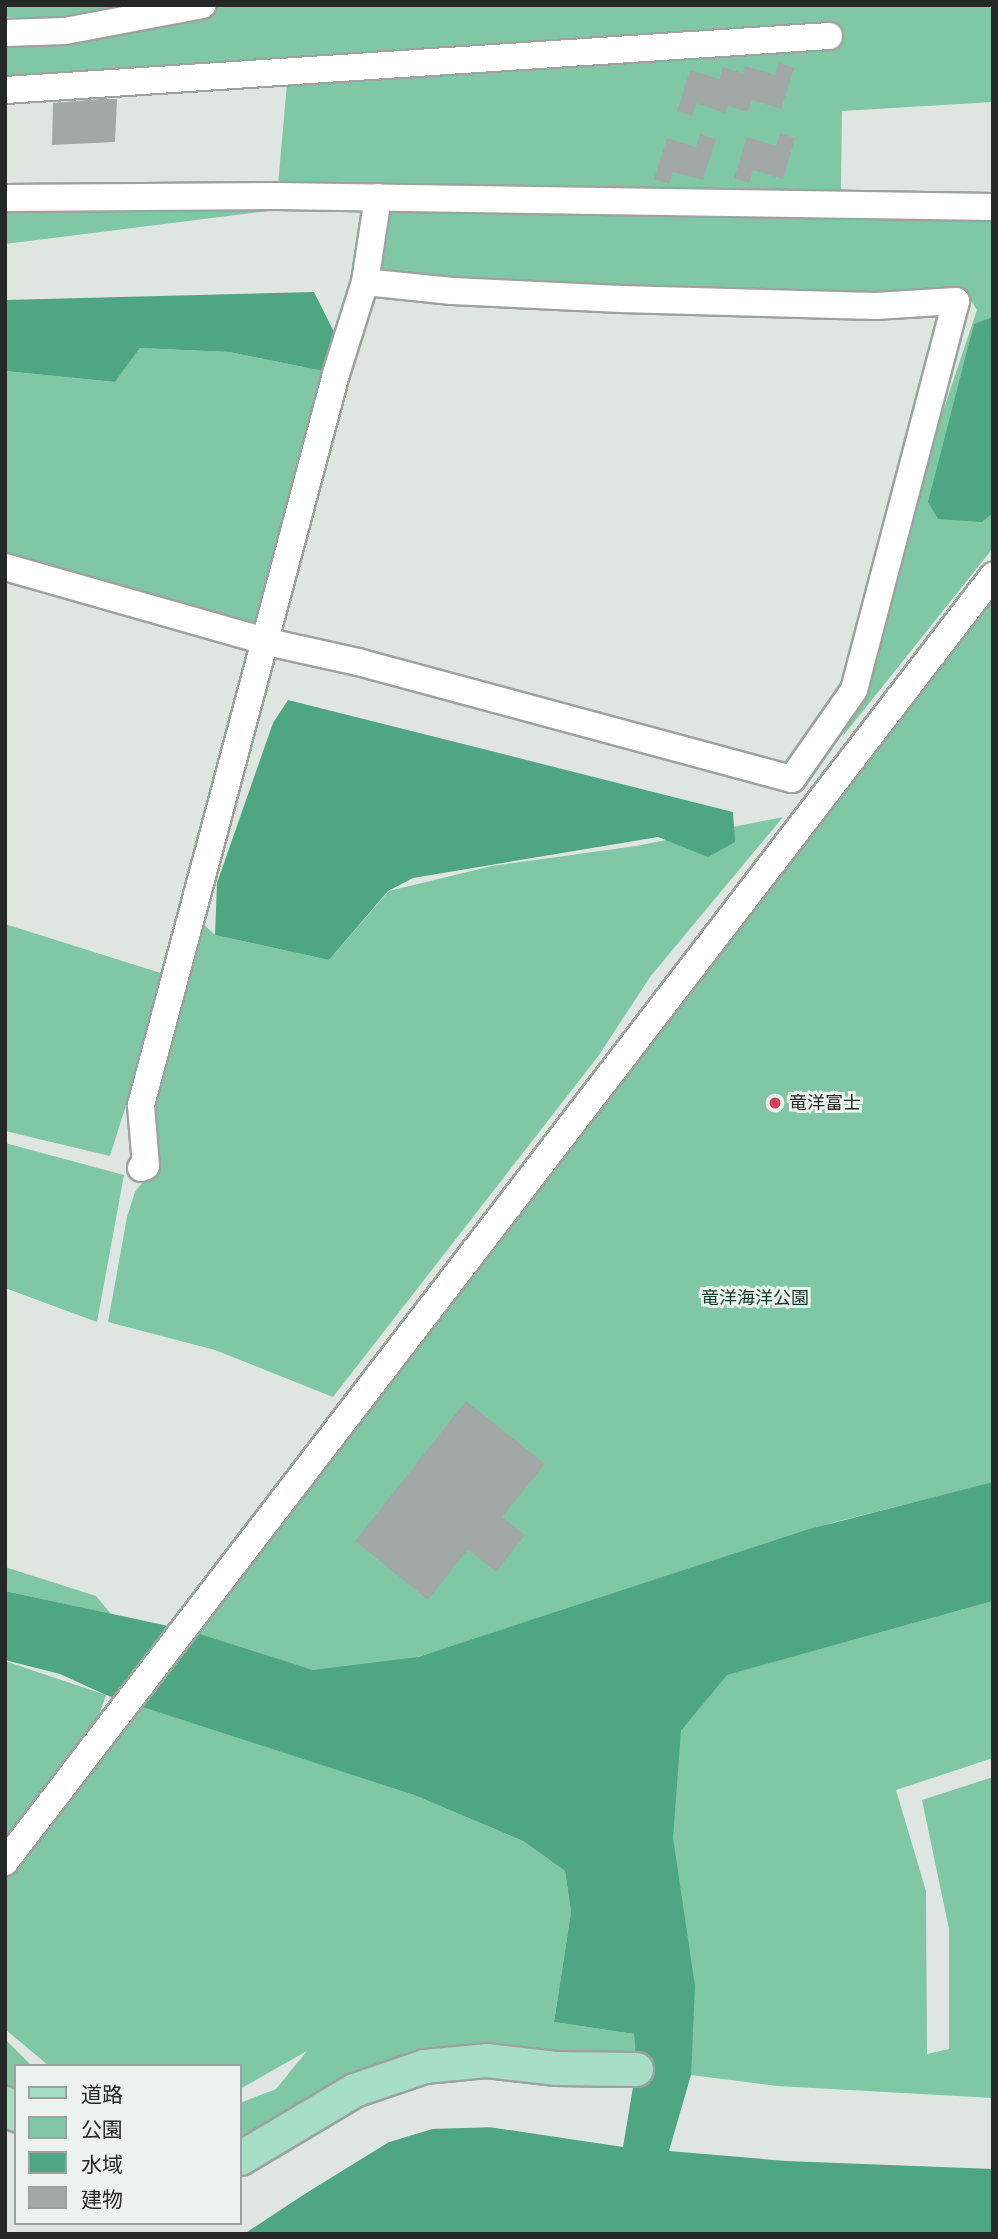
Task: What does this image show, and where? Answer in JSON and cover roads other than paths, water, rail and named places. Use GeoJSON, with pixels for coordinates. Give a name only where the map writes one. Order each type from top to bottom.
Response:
{"type":"FeatureCollection","features":[{"type":"Feature","properties":{"kind":"main road"},"geometry":{"type":"LineString","coordinates":[[242,2157],[354,2090],[424,2066],[486,2060],[636,2069]]}},
{"type":"Feature","properties":{"kind":"street"},"geometry":{"type":"LineString","coordinates":[[5,33],[65,31],[202,5]]}},
{"type":"Feature","properties":{"kind":"street"},"geometry":{"type":"LineString","coordinates":[[5,90],[829,36]]}},
{"type":"Feature","properties":{"kind":"street"},"geometry":{"type":"LineString","coordinates":[[5,198],[378,197],[993,207]]}},
{"type":"Feature","properties":{"kind":"street"},"geometry":{"type":"LineString","coordinates":[[141,1168],[146,1166],[141,1105],[268,642],[336,374],[365,282],[378,197]]}},
{"type":"Feature","properties":{"kind":"street"},"geometry":{"type":"LineString","coordinates":[[5,567],[268,642],[358,662],[792,779],[854,690],[956,301],[875,306],[621,299],[452,291],[365,282]]}},
{"type":"Feature","properties":{"kind":"street"},"geometry":{"type":"LineString","coordinates":[[5,1862],[187,1630],[993,576]]}},
{"type":"Feature","properties":{"kind":"water"},"geometry":{"type":"Polygon","coordinates":[[[314,292],[335,334],[328,372],[229,352],[140,348],[115,382],[5,371],[5,300],[314,292]]]}},
{"type":"Feature","properties":{"kind":"water"},"geometry":{"type":"Polygon","coordinates":[[[993,317],[993,513],[982,522],[938,519],[928,502],[974,324],[993,317]]]}},
{"type":"Feature","properties":{"kind":"water"},"geometry":{"type":"Polygon","coordinates":[[[288,700],[733,812],[735,842],[708,857],[658,837],[413,878],[388,891],[329,960],[215,935],[217,883],[273,723],[288,700]]]}},
{"type":"Feature","properties":{"kind":"water"},"geometry":{"type":"Polygon","coordinates":[[[993,1482],[993,1601],[727,1675],[681,1731],[673,1838],[695,1986],[691,2075],[669,2151],[786,2161],[993,2169],[993,2234],[244,2234],[377,2146],[429,2129],[496,2127],[622,2146],[636,2069],[634,2034],[554,2022],[571,1912],[565,1871],[523,1841],[414,1795],[106,1695],[60,1674],[5,1660],[5,1591],[187,1630],[313,1670],[418,1657],[806,1530],[993,1482]]]}},
{"type":"Feature","properties":{"kind":"place","name":"竜洋富士"},"geometry":{"type":"Point","coordinates":[775,1103]}},
{"type":"Feature","properties":{"kind":"park label","name":"竜洋海洋公園"},"geometry":{"type":"Point","coordinates":[755,1298]}}]}
